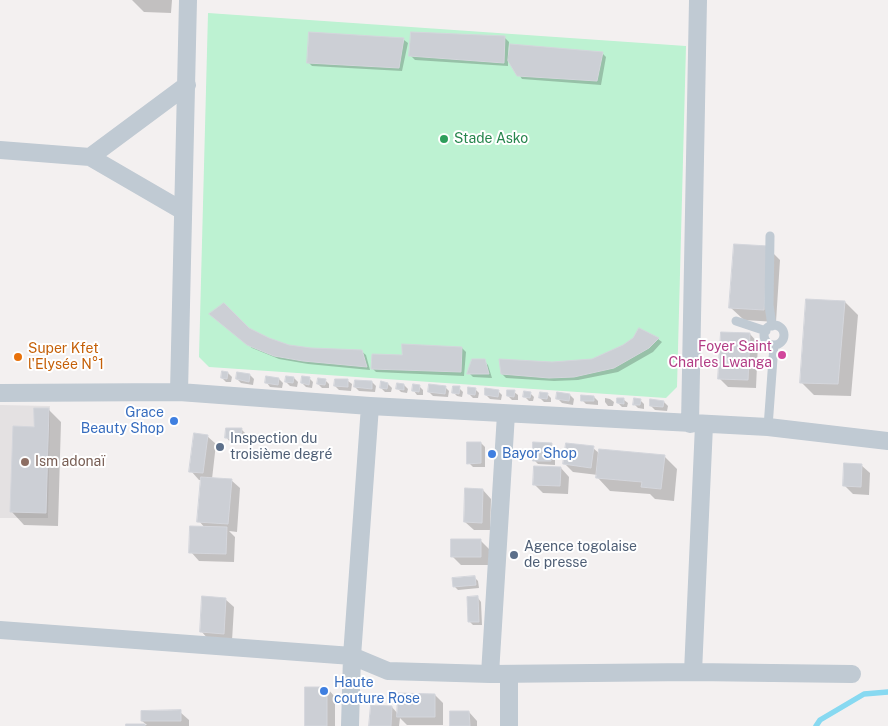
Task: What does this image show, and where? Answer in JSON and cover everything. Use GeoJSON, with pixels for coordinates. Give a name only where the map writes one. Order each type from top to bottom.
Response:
{"type":"FeatureCollection","features":[{"type":"Feature","properties":{"kind":"street"},"geometry":{"type":"LineString","coordinates":[[179,392],[188,0]]}},
{"type":"Feature","properties":{"kind":"street"},"geometry":{"type":"LineString","coordinates":[[693,672],[697,424],[698,0]]}},
{"type":"Feature","properties":{"kind":"street"},"geometry":{"type":"LineString","coordinates":[[90,157],[187,85]]}},
{"type":"Feature","properties":{"kind":"street"},"geometry":{"type":"LineString","coordinates":[[0,150],[90,157],[183,211]]}},
{"type":"Feature","properties":{"kind":"street"},"geometry":{"type":"LineString","coordinates":[[0,393],[179,392],[370,406],[768,427],[888,441]]}},
{"type":"Feature","properties":{"kind":"street"},"geometry":{"type":"LineString","coordinates":[[350,726],[352,656],[370,406]]}},
{"type":"Feature","properties":{"kind":"street"},"geometry":{"type":"LineString","coordinates":[[490,674],[506,414]]}},
{"type":"Feature","properties":{"kind":"street"},"geometry":{"type":"LineString","coordinates":[[0,630],[352,656],[388,671],[490,674],[693,672],[852,674]]}},
{"type":"Feature","properties":{"kind":"street"},"geometry":{"type":"LineString","coordinates":[[509,674],[509,726]]}},
{"type":"Feature","properties":{"kind":"lane"},"geometry":{"type":"LineString","coordinates":[[736,321],[769,329],[779,327],[784,332],[783,340],[781,343],[774,345],[767,342],[765,335],[769,329],[770,236]]}},
{"type":"Feature","properties":{"kind":"lane"},"geometry":{"type":"LineString","coordinates":[[768,427],[774,345]]}},
{"type":"Feature","properties":{"kind":"shaded area","name":"Ism adonaï"},"geometry":{"type":"Polygon","coordinates":[[[0,405],[50,406],[48,518],[0,518],[0,405]]]}},
{"type":"Feature","properties":{"kind":"green space","name":"Stade Asko"},"geometry":{"type":"Polygon","coordinates":[[[208,13],[686,46],[677,387],[666,398],[209,367],[199,357],[208,13]]]}},
{"type":"Feature","properties":{"kind":"building"},"geometry":{"type":"Polygon","coordinates":[[[309,32],[404,38],[399,68],[307,63],[309,32]]]}},
{"type":"Feature","properties":{"kind":"building"},"geometry":{"type":"Polygon","coordinates":[[[411,32],[505,36],[504,63],[409,56],[411,32]]]}},
{"type":"Feature","properties":{"kind":"building"},"geometry":{"type":"Polygon","coordinates":[[[510,44],[603,52],[597,81],[517,76],[508,61],[510,44]]]}},
{"type":"Feature","properties":{"kind":"building"},"geometry":{"type":"Polygon","coordinates":[[[734,244],[768,246],[764,310],[729,308],[734,244]]]}},
{"type":"Feature","properties":{"kind":"building"},"geometry":{"type":"Polygon","coordinates":[[[806,299],[845,301],[838,384],[800,383],[806,299]]]}},
{"type":"Feature","properties":{"kind":"building"},"geometry":{"type":"Polygon","coordinates":[[[224,303],[249,328],[269,338],[289,345],[311,348],[362,350],[367,367],[303,361],[274,356],[247,345],[209,314],[224,303]]]}},
{"type":"Feature","properties":{"kind":"building"},"geometry":{"type":"Polygon","coordinates":[[[639,328],[659,338],[649,348],[614,368],[574,377],[549,378],[501,374],[499,359],[552,362],[592,359],[623,345],[633,338],[639,328]]]}},
{"type":"Feature","properties":{"kind":"building"},"geometry":{"type":"Polygon","coordinates":[[[721,332],[750,333],[748,380],[718,379],[721,332]]]}},
{"type":"Feature","properties":{"kind":"building"},"geometry":{"type":"Polygon","coordinates":[[[402,344],[462,347],[461,372],[371,369],[372,354],[402,355],[402,344]]]}},
{"type":"Feature","properties":{"kind":"building"},"geometry":{"type":"Polygon","coordinates":[[[472,359],[485,359],[489,374],[467,374],[472,359]]]}},
{"type":"Feature","properties":{"kind":"building"},"geometry":{"type":"Polygon","coordinates":[[[222,371],[228,372],[227,379],[221,378],[222,371]]]}},
{"type":"Feature","properties":{"kind":"building"},"geometry":{"type":"Polygon","coordinates":[[[237,372],[250,374],[249,382],[236,379],[237,372]]]}},
{"type":"Feature","properties":{"kind":"building"},"geometry":{"type":"Polygon","coordinates":[[[266,376],[279,378],[278,385],[265,383],[266,376]]]}},
{"type":"Feature","properties":{"kind":"building"},"geometry":{"type":"Polygon","coordinates":[[[286,376],[294,377],[293,383],[285,382],[286,376]]]}},
{"type":"Feature","properties":{"kind":"building"},"geometry":{"type":"Polygon","coordinates":[[[302,376],[310,377],[309,385],[301,383],[302,376]]]}},
{"type":"Feature","properties":{"kind":"building"},"geometry":{"type":"Polygon","coordinates":[[[318,378],[326,379],[325,385],[317,384],[318,378]]]}},
{"type":"Feature","properties":{"kind":"building"},"geometry":{"type":"Polygon","coordinates":[[[335,379],[348,379],[348,387],[334,386],[335,379]]]}},
{"type":"Feature","properties":{"kind":"building"},"geometry":{"type":"Polygon","coordinates":[[[355,380],[372,381],[372,389],[354,387],[355,380]]]}},
{"type":"Feature","properties":{"kind":"building"},"geometry":{"type":"Polygon","coordinates":[[[381,381],[388,383],[387,389],[380,388],[381,381]]]}},
{"type":"Feature","properties":{"kind":"building"},"geometry":{"type":"Polygon","coordinates":[[[397,383],[404,384],[404,390],[396,389],[397,383]]]}},
{"type":"Feature","properties":{"kind":"building"},"geometry":{"type":"Polygon","coordinates":[[[413,384],[420,385],[419,392],[412,391],[413,384]]]}},
{"type":"Feature","properties":{"kind":"building"},"geometry":{"type":"Polygon","coordinates":[[[429,384],[446,386],[445,394],[428,392],[429,384]]]}},
{"type":"Feature","properties":{"kind":"building"},"geometry":{"type":"Polygon","coordinates":[[[453,386],[460,386],[459,394],[452,393],[453,386]]]}},
{"type":"Feature","properties":{"kind":"building"},"geometry":{"type":"Polygon","coordinates":[[[468,387],[476,388],[475,395],[468,394],[468,387]]]}},
{"type":"Feature","properties":{"kind":"building"},"geometry":{"type":"Polygon","coordinates":[[[485,388],[499,390],[498,397],[485,395],[485,388]]]}},
{"type":"Feature","properties":{"kind":"building"},"geometry":{"type":"Polygon","coordinates":[[[507,390],[515,390],[514,397],[507,396],[507,390]]]}},
{"type":"Feature","properties":{"kind":"building"},"geometry":{"type":"Polygon","coordinates":[[[524,391],[531,392],[530,398],[523,397],[524,391]]]}},
{"type":"Feature","properties":{"kind":"building"},"geometry":{"type":"Polygon","coordinates":[[[540,392],[548,393],[547,399],[539,398],[540,392]]]}},
{"type":"Feature","properties":{"kind":"building"},"geometry":{"type":"Polygon","coordinates":[[[557,392],[570,394],[569,401],[556,399],[557,392]]]}},
{"type":"Feature","properties":{"kind":"building"},"geometry":{"type":"Polygon","coordinates":[[[581,395],[594,396],[594,401],[581,401],[581,395]]]}},
{"type":"Feature","properties":{"kind":"building"},"geometry":{"type":"Polygon","coordinates":[[[617,398],[624,398],[624,404],[617,403],[617,398]]]}},
{"type":"Feature","properties":{"kind":"building"},"geometry":{"type":"Polygon","coordinates":[[[634,398],[641,399],[640,405],[633,405],[634,398]]]}},
{"type":"Feature","properties":{"kind":"building"},"geometry":{"type":"Polygon","coordinates":[[[650,399],[664,401],[663,407],[650,406],[650,399]]]}},
{"type":"Feature","properties":{"kind":"building","name":"Ism adonaï"},"geometry":{"type":"Polygon","coordinates":[[[34,408],[49,408],[46,513],[10,512],[13,426],[34,427],[34,408]]]}},
{"type":"Feature","properties":{"kind":"building"},"geometry":{"type":"Polygon","coordinates":[[[226,428],[242,428],[241,439],[225,438],[226,428]]]}},
{"type":"Feature","properties":{"kind":"building"},"geometry":{"type":"Polygon","coordinates":[[[194,433],[208,435],[203,473],[189,472],[194,433]]]}},
{"type":"Feature","properties":{"kind":"building"},"geometry":{"type":"Polygon","coordinates":[[[467,442],[481,442],[481,463],[467,464],[467,442]]]}},
{"type":"Feature","properties":{"kind":"building"},"geometry":{"type":"Polygon","coordinates":[[[533,442],[552,443],[551,461],[533,461],[533,442]]]}},
{"type":"Feature","properties":{"kind":"building"},"geometry":{"type":"Polygon","coordinates":[[[566,443],[594,446],[591,468],[563,464],[566,443]]]}},
{"type":"Feature","properties":{"kind":"building"},"geometry":{"type":"Polygon","coordinates":[[[599,449],[665,455],[661,489],[641,487],[642,482],[596,478],[599,449]]]}},
{"type":"Feature","properties":{"kind":"building"},"geometry":{"type":"Polygon","coordinates":[[[844,463],[862,464],[861,487],[843,486],[844,463]]]}},
{"type":"Feature","properties":{"kind":"building"},"geometry":{"type":"Polygon","coordinates":[[[534,466],[561,467],[560,486],[533,485],[534,466]]]}},
{"type":"Feature","properties":{"kind":"building"},"geometry":{"type":"Polygon","coordinates":[[[201,477],[232,479],[228,524],[197,522],[201,477]]]}},
{"type":"Feature","properties":{"kind":"building"},"geometry":{"type":"Polygon","coordinates":[[[465,488],[483,489],[482,523],[464,522],[465,488]]]}},
{"type":"Feature","properties":{"kind":"building"},"geometry":{"type":"Polygon","coordinates":[[[190,526],[227,527],[226,554],[189,553],[190,526]]]}},
{"type":"Feature","properties":{"kind":"building"},"geometry":{"type":"Polygon","coordinates":[[[451,539],[481,539],[481,557],[451,557],[451,539]]]}},
{"type":"Feature","properties":{"kind":"building"},"geometry":{"type":"Polygon","coordinates":[[[475,576],[476,585],[453,587],[452,578],[475,576]]]}},
{"type":"Feature","properties":{"kind":"building"},"geometry":{"type":"Polygon","coordinates":[[[202,596],[226,598],[224,634],[200,632],[202,596]]]}},
{"type":"Feature","properties":{"kind":"building"},"geometry":{"type":"Polygon","coordinates":[[[478,596],[479,622],[468,622],[467,597],[478,596]]]}},
{"type":"Feature","properties":{"kind":"building"},"geometry":{"type":"Polygon","coordinates":[[[305,687],[327,687],[327,726],[305,726],[305,687]]]}},
{"type":"Feature","properties":{"kind":"building"},"geometry":{"type":"Polygon","coordinates":[[[398,693],[435,694],[435,717],[397,717],[398,693]]]}},
{"type":"Feature","properties":{"kind":"building"},"geometry":{"type":"Polygon","coordinates":[[[371,705],[392,706],[391,726],[369,726],[371,705]]]}},
{"type":"Feature","properties":{"kind":"building"},"geometry":{"type":"Polygon","coordinates":[[[181,710],[181,721],[141,721],[141,711],[181,710]]]}},
{"type":"Feature","properties":{"kind":"building"},"geometry":{"type":"Polygon","coordinates":[[[450,711],[469,711],[470,726],[450,726],[450,711]]]}},
{"type":"Feature","properties":{"kind":"building"},"geometry":{"type":"Polygon","coordinates":[[[126,724],[145,724],[145,726],[126,726],[126,724]]]}},
{"type":"Feature","properties":{"kind":"waterway"},"geometry":{"type":"LineString","coordinates":[[816,726],[820,720],[864,694],[888,692]]}},
{"type":"Feature","properties":{"kind":"place","name":"Stade Asko"},"geometry":{"type":"Point","coordinates":[444,139]}},
{"type":"Feature","properties":{"kind":"place","name":"Foyer Saint Charles Lwanga"},"geometry":{"type":"Point","coordinates":[782,355]}},
{"type":"Feature","properties":{"kind":"place","name":"Super Kfet l'Elysée N°1"},"geometry":{"type":"Point","coordinates":[18,357]}},
{"type":"Feature","properties":{"kind":"place","name":"Grace Beauty Shop"},"geometry":{"type":"Point","coordinates":[174,421]}},
{"type":"Feature","properties":{"kind":"place","name":"Inspection du troisième degré"},"geometry":{"type":"Point","coordinates":[220,447]}},
{"type":"Feature","properties":{"kind":"place","name":"Bayor Shop"},"geometry":{"type":"Point","coordinates":[492,454]}},
{"type":"Feature","properties":{"kind":"place","name":"Ism adonaï"},"geometry":{"type":"Point","coordinates":[25,462]}},
{"type":"Feature","properties":{"kind":"place","name":"Agence togolaise de presse"},"geometry":{"type":"Point","coordinates":[514,555]}},
{"type":"Feature","properties":{"kind":"place","name":"Haute couture Rose"},"geometry":{"type":"Point","coordinates":[324,691]}}]}
